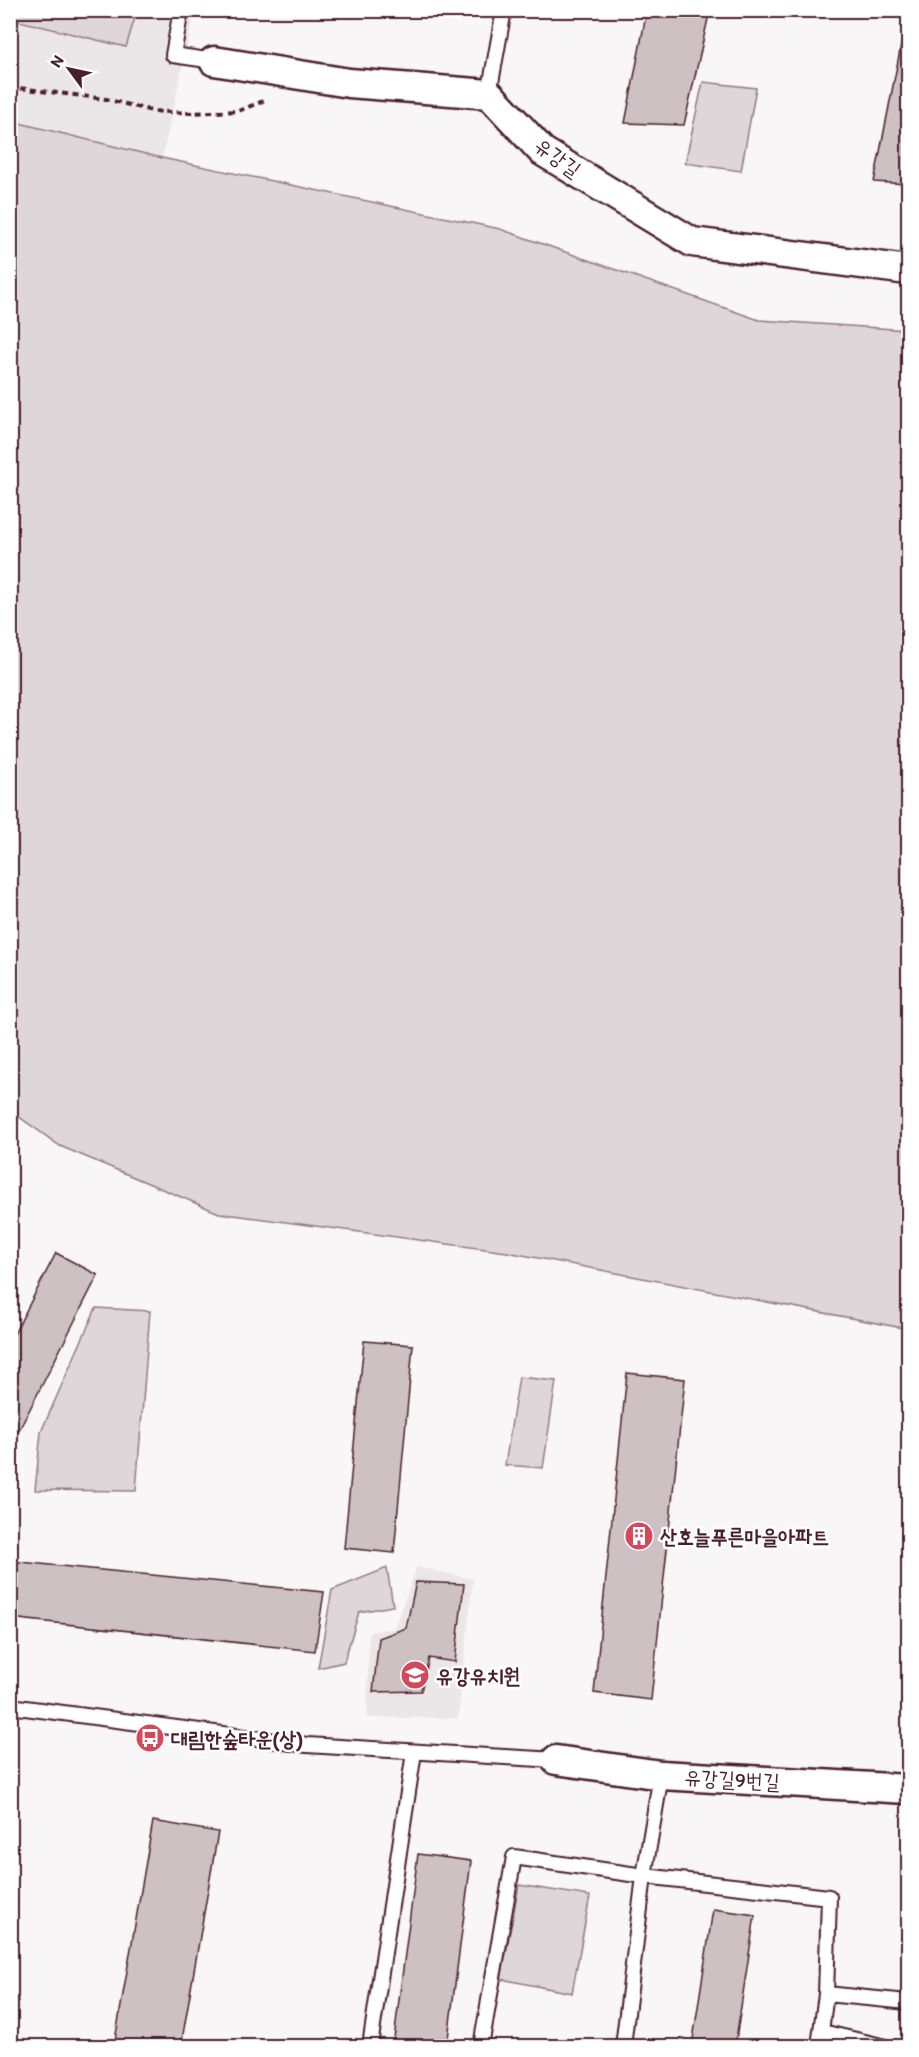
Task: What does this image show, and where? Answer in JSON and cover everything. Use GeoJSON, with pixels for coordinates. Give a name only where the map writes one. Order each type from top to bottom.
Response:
{"type":"FeatureCollection","features":[{"type":"Feature","properties":{"kind":"street"},"geometry":{"type":"LineString","coordinates":[[214,62],[349,83],[489,94]]}},
{"type":"Feature","properties":{"kind":"street","name":"유강길"},"geometry":{"type":"LineString","coordinates":[[489,94],[542,151],[692,242],[909,270]]}},
{"type":"Feature","properties":{"kind":"street","name":"유강길9번길"},"geometry":{"type":"LineString","coordinates":[[556,1760],[661,1775],[909,1789]]}},
{"type":"Feature","properties":{"kind":"lane"},"geometry":{"type":"LineString","coordinates":[[182,10],[173,55],[214,62]]}},
{"type":"Feature","properties":{"kind":"lane"},"geometry":{"type":"LineString","coordinates":[[489,94],[504,10]]}},
{"type":"Feature","properties":{"kind":"lane"},"geometry":{"type":"LineString","coordinates":[[10,1706],[307,1746],[556,1760]]}},
{"type":"Feature","properties":{"kind":"lane"},"geometry":{"type":"LineString","coordinates":[[370,2046],[414,1752]]}},
{"type":"Feature","properties":{"kind":"lane"},"geometry":{"type":"LineString","coordinates":[[623,2046],[644,1876],[661,1775]]}},
{"type":"Feature","properties":{"kind":"lane"},"geometry":{"type":"LineString","coordinates":[[481,2046],[514,1857],[644,1876],[829,1897],[826,1994],[819,2046]]}},
{"type":"Feature","properties":{"kind":"lane"},"geometry":{"type":"LineString","coordinates":[[826,1994],[909,2002]]}},
{"type":"Feature","properties":{"kind":"lane"},"geometry":{"type":"LineString","coordinates":[[822,2032],[882,2046]]}},
{"type":"Feature","properties":{"kind":"path"},"geometry":{"type":"LineString","coordinates":[[10,87],[106,99],[152,111],[192,113],[238,111],[269,99]]}},
{"type":"Feature","properties":{"kind":"shaded area"},"geometry":{"type":"Polygon","coordinates":[[[11,10],[137,11],[126,47],[11,19],[11,10]]]}},
{"type":"Feature","properties":{"kind":"shaded area"},"geometry":{"type":"Polygon","coordinates":[[[11,11],[195,11],[162,158],[11,121],[11,11]]]}},
{"type":"Feature","properties":{"kind":"shaded area"},"geometry":{"type":"Polygon","coordinates":[[[703,82],[756,88],[741,171],[685,163],[703,82]]]}},
{"type":"Feature","properties":{"kind":"shaded area"},"geometry":{"type":"Polygon","coordinates":[[[11,121],[162,158],[500,229],[759,320],[908,330],[908,1329],[507,1252],[219,1213],[60,1146],[11,1111],[11,121]]]}},
{"type":"Feature","properties":{"kind":"shaded area"},"geometry":{"type":"Polygon","coordinates":[[[96,1308],[150,1311],[136,1491],[35,1490],[41,1432],[96,1308]]]}},
{"type":"Feature","properties":{"kind":"shaded area"},"geometry":{"type":"Polygon","coordinates":[[[519,1377],[556,1381],[543,1468],[505,1465],[519,1377]]]}},
{"type":"Feature","properties":{"kind":"shaded area","name":"유강유치원"},"geometry":{"type":"Polygon","coordinates":[[[417,1567],[473,1579],[458,1718],[367,1718],[369,1632],[394,1628],[417,1567]]]}},
{"type":"Feature","properties":{"kind":"shaded area"},"geometry":{"type":"Polygon","coordinates":[[[387,1568],[393,1606],[359,1612],[344,1662],[318,1668],[332,1590],[387,1568]]]}},
{"type":"Feature","properties":{"kind":"shaded area"},"geometry":{"type":"Polygon","coordinates":[[[519,1885],[590,1896],[572,1993],[501,1979],[519,1885]]]}},
{"type":"Feature","properties":{"kind":"building"},"geometry":{"type":"Polygon","coordinates":[[[647,10],[710,10],[684,125],[625,123],[647,10]]]}},
{"type":"Feature","properties":{"kind":"building"},"geometry":{"type":"Polygon","coordinates":[[[908,10],[908,184],[874,182],[908,10]]]}},
{"type":"Feature","properties":{"kind":"building"},"geometry":{"type":"Polygon","coordinates":[[[56,1253],[98,1275],[10,1448],[10,1342],[56,1253]]]}},
{"type":"Feature","properties":{"kind":"building"},"geometry":{"type":"Polygon","coordinates":[[[364,1341],[413,1345],[394,1553],[344,1548],[364,1341]]]}},
{"type":"Feature","properties":{"kind":"building","name":"산호늘푸른마을아파트"},"geometry":{"type":"Polygon","coordinates":[[[627,1373],[685,1379],[651,1700],[594,1693],[627,1373]]]}},
{"type":"Feature","properties":{"kind":"building"},"geometry":{"type":"Polygon","coordinates":[[[10,1561],[324,1592],[315,1651],[10,1618],[10,1561]]]}},
{"type":"Feature","properties":{"kind":"building"},"geometry":{"type":"Polygon","coordinates":[[[416,1582],[464,1584],[455,1662],[429,1658],[421,1691],[373,1692],[379,1638],[406,1628],[416,1582]]]}},
{"type":"Feature","properties":{"kind":"building"},"geometry":{"type":"Polygon","coordinates":[[[153,1821],[218,1832],[181,2046],[114,2046],[153,1821]]]}},
{"type":"Feature","properties":{"kind":"building"},"geometry":{"type":"Polygon","coordinates":[[[418,1854],[471,1861],[447,2046],[393,2046],[418,1854]]]}},
{"type":"Feature","properties":{"kind":"building"},"geometry":{"type":"Polygon","coordinates":[[[713,1909],[755,1915],[735,2046],[692,2046],[713,1909]]]}},
{"type":"Feature","properties":{"kind":"place","name":"산호늘푸른마을아파트"},"geometry":{"type":"Point","coordinates":[639,1536]}},
{"type":"Feature","properties":{"kind":"place","name":"유강유치원"},"geometry":{"type":"Point","coordinates":[415,1675]}},
{"type":"Feature","properties":{"kind":"place","name":"대림한숲타운(상)"},"geometry":{"type":"Point","coordinates":[150,1738]}}]}
